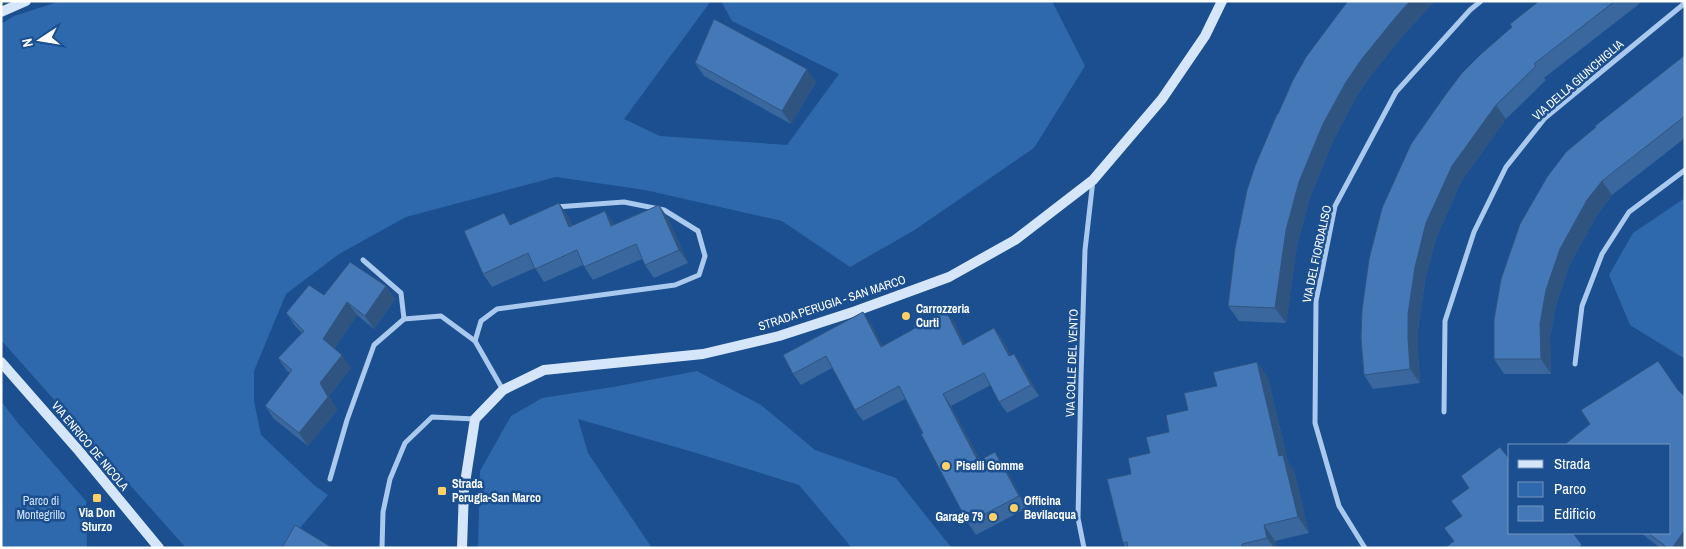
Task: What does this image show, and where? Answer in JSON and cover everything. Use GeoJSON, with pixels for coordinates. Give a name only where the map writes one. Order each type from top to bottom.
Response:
{"type":"FeatureCollection","features":[{"type":"Feature","properties":{"kind":"main road"},"geometry":{"type":"LineString","coordinates":[[1,12],[26,1]]}},
{"type":"Feature","properties":{"kind":"main road","name":"STRADA PERUGIA - SAN MARCO"},"geometry":{"type":"LineString","coordinates":[[475,419],[503,390],[544,370],[703,354],[778,336],[949,277],[1015,240],[1093,180],[1162,98],[1205,36],[1222,1]]}},
{"type":"Feature","properties":{"kind":"main road","name":"VIA ENRICO DE NICOLA"},"geometry":{"type":"LineString","coordinates":[[1,362],[160,548]]}},
{"type":"Feature","properties":{"kind":"main road"},"geometry":{"type":"LineString","coordinates":[[462,548],[464,489],[475,419]]}},
{"type":"Feature","properties":{"kind":"street","name":"VIA DEL FIORDALISO"},"geometry":{"type":"LineString","coordinates":[[1365,548],[1339,506],[1315,423],[1316,301],[1335,206],[1396,92],[1470,10],[1481,1]]}},
{"type":"Feature","properties":{"kind":"street","name":"VIA DELLA GIUNCHIGLIA"},"geometry":{"type":"LineString","coordinates":[[1444,412],[1445,321],[1474,232],[1506,167],[1545,118],[1685,3]]}},
{"type":"Feature","properties":{"kind":"street"},"geometry":{"type":"LineString","coordinates":[[1575,364],[1582,306],[1602,254],[1629,212],[1685,170]]}},
{"type":"Feature","properties":{"kind":"street","name":"VIA COLLE DEL VENTO"},"geometry":{"type":"LineString","coordinates":[[1084,548],[1078,518],[1081,377],[1085,250],[1093,180]]}},
{"type":"Feature","properties":{"kind":"street"},"geometry":{"type":"LineString","coordinates":[[475,341],[481,321],[497,309],[675,285],[699,275],[705,256],[698,231],[664,210],[624,202],[555,207]]}},
{"type":"Feature","properties":{"kind":"street"},"geometry":{"type":"LineString","coordinates":[[363,260],[401,293],[404,319]]}},
{"type":"Feature","properties":{"kind":"street"},"geometry":{"type":"LineString","coordinates":[[330,479],[347,420],[374,345],[404,319],[441,316],[475,341],[503,390]]}},
{"type":"Feature","properties":{"kind":"street"},"geometry":{"type":"LineString","coordinates":[[382,548],[383,512],[390,479],[405,443],[432,418],[475,419]]}},
{"type":"Feature","properties":{"kind":"green space"},"geometry":{"type":"Polygon","coordinates":[[[61,1],[711,1],[624,119],[660,136],[787,145],[839,74],[732,21],[721,1],[1052,1],[1085,66],[1034,148],[913,231],[850,267],[782,221],[645,190],[556,177],[406,217],[339,254],[286,294],[254,371],[254,401],[261,435],[314,485],[328,495],[283,548],[186,548],[1,340],[1,24],[14,16],[61,1]]]}},
{"type":"Feature","properties":{"kind":"green space"},"geometry":{"type":"Polygon","coordinates":[[[1685,198],[1685,359],[1630,325],[1609,275],[1633,233],[1685,198]]]}},
{"type":"Feature","properties":{"kind":"green space"},"geometry":{"type":"Polygon","coordinates":[[[697,371],[761,405],[815,450],[896,478],[953,548],[852,548],[799,485],[578,419],[588,453],[652,548],[478,548],[480,471],[511,416],[542,398],[697,371]]]}},
{"type":"Feature","properties":{"kind":"green space","name":"Parco di Montegrillo"},"geometry":{"type":"Polygon","coordinates":[[[1,401],[86,501],[87,548],[1,548],[1,401]]]}},
{"type":"Feature","properties":{"kind":"building"},"geometry":{"type":"Polygon","coordinates":[[[1348,1],[1410,1],[1361,60],[1346,82],[1323,124],[1299,182],[1286,230],[1275,308],[1228,306],[1235,248],[1247,190],[1255,166],[1293,80],[1306,57],[1348,1]]]}},
{"type":"Feature","properties":{"kind":"building"},"geometry":{"type":"Polygon","coordinates":[[[1539,1],[1615,1],[1534,64],[1536,66],[1496,105],[1452,166],[1426,223],[1415,267],[1408,314],[1410,369],[1364,375],[1361,338],[1362,310],[1369,259],[1382,208],[1411,144],[1462,73],[1512,27],[1510,24],[1539,1]]]}},
{"type":"Feature","properties":{"kind":"building"},"geometry":{"type":"Polygon","coordinates":[[[714,19],[807,69],[782,111],[695,63],[714,19]]]}},
{"type":"Feature","properties":{"kind":"building"},"geometry":{"type":"Polygon","coordinates":[[[1685,55],[1685,116],[1602,181],[1587,200],[1560,249],[1546,290],[1540,324],[1541,359],[1494,359],[1494,320],[1501,279],[1520,224],[1547,177],[1566,152],[1595,126],[1685,55]]]}},
{"type":"Feature","properties":{"kind":"building"},"geometry":{"type":"Polygon","coordinates":[[[559,203],[569,227],[605,211],[611,226],[659,205],[679,250],[645,265],[636,244],[584,267],[577,250],[535,269],[528,253],[483,274],[464,231],[504,213],[510,225],[559,203]]]}},
{"type":"Feature","properties":{"kind":"building"},"geometry":{"type":"Polygon","coordinates":[[[350,262],[386,286],[365,316],[347,302],[323,339],[342,355],[320,383],[328,397],[299,433],[265,406],[292,370],[278,358],[304,331],[286,313],[309,285],[324,295],[350,262]]]}},
{"type":"Feature","properties":{"kind":"building"},"geometry":{"type":"Polygon","coordinates":[[[946,311],[963,345],[994,328],[1009,356],[1014,354],[1031,385],[999,402],[984,373],[943,394],[978,461],[995,452],[1019,496],[968,523],[921,434],[923,433],[899,386],[855,410],[826,356],[793,374],[783,355],[863,312],[881,347],[946,311]]]}},
{"type":"Feature","properties":{"kind":"building"},"geometry":{"type":"Polygon","coordinates":[[[1658,361],[1685,397],[1685,530],[1672,548],[1668,548],[1649,534],[1671,534],[1671,444],[1565,444],[1590,424],[1581,410],[1658,361]]]}},
{"type":"Feature","properties":{"kind":"building"},"geometry":{"type":"Polygon","coordinates":[[[1257,362],[1279,456],[1283,455],[1298,517],[1264,525],[1267,538],[1242,544],[1243,548],[1128,548],[1127,542],[1123,543],[1107,479],[1131,474],[1128,458],[1150,453],[1146,437],[1169,432],[1166,415],[1188,410],[1184,393],[1217,386],[1213,372],[1257,362]]]}},
{"type":"Feature","properties":{"kind":"building"},"geometry":{"type":"Polygon","coordinates":[[[1500,447],[1508,457],[1508,534],[1574,534],[1582,545],[1578,548],[1445,548],[1454,541],[1444,528],[1462,516],[1451,501],[1469,488],[1461,476],[1500,447]]]}},
{"type":"Feature","properties":{"kind":"building"},"geometry":{"type":"Polygon","coordinates":[[[295,525],[333,548],[282,548],[295,525]]]}},
{"type":"Feature","properties":{"kind":"place","name":"Carrozzeria Curti"},"geometry":{"type":"Point","coordinates":[906,316]}},
{"type":"Feature","properties":{"kind":"place","name":"Piselli Gomme"},"geometry":{"type":"Point","coordinates":[946,466]}},
{"type":"Feature","properties":{"kind":"place","name":"Strada Perugia-San Marco"},"geometry":{"type":"Point","coordinates":[442,491]}},
{"type":"Feature","properties":{"kind":"place","name":"Via Don Sturzo"},"geometry":{"type":"Point","coordinates":[97,498]}},
{"type":"Feature","properties":{"kind":"place","name":"Officina Bevilacqua"},"geometry":{"type":"Point","coordinates":[1014,508]}},
{"type":"Feature","properties":{"kind":"place","name":"Garage 79"},"geometry":{"type":"Point","coordinates":[993,517]}}]}
